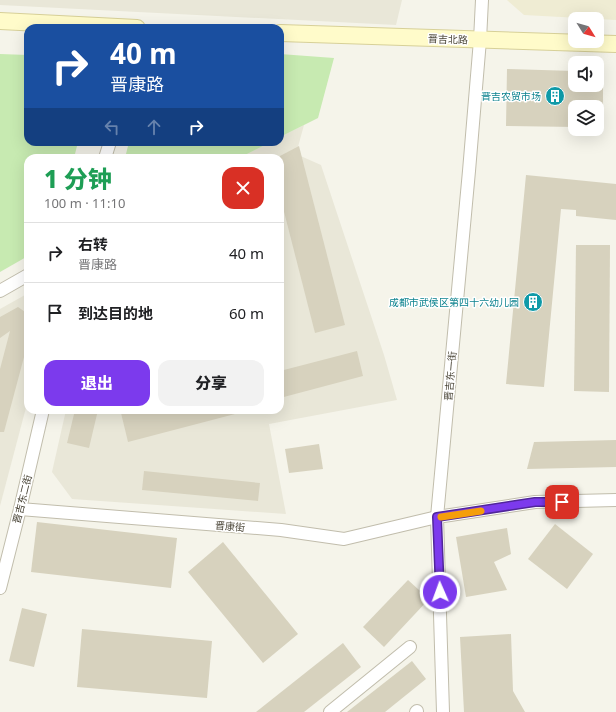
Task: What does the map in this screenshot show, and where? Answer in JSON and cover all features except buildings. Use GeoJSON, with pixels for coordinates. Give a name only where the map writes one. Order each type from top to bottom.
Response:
{"type":"FeatureCollection","features":[{"type":"Feature","properties":{"kind":"street","name":"晋吉东一街"},"geometry":{"type":"LineString","coordinates":[[443,712],[437,517],[470,163],[482,0]]}},
{"type":"Feature","properties":{"kind":"street"},"geometry":{"type":"LineString","coordinates":[[0,21],[59,24]]}},
{"type":"Feature","properties":{"kind":"street","name":"晋吉北路"},"geometry":{"type":"LineString","coordinates":[[284,33],[616,44]]}},
{"type":"Feature","properties":{"kind":"street"},"geometry":{"type":"LineString","coordinates":[[0,291],[24,277]]}},
{"type":"Feature","properties":{"kind":"street","name":"晋吉东二街"},"geometry":{"type":"LineString","coordinates":[[0,588],[42,414]]}},
{"type":"Feature","properties":{"kind":"street","name":"晋康街"},"geometry":{"type":"LineString","coordinates":[[20,508],[281,530],[344,539],[437,517],[535,502],[616,500]]}},
{"type":"Feature","properties":{"kind":"street"},"geometry":{"type":"LineString","coordinates":[[330,712],[410,648]]}},
{"type":"Feature","properties":{"kind":"shaded area"},"geometry":{"type":"Polygon","coordinates":[[[0,0],[402,0],[396,25],[0,5],[0,0]]]}},
{"type":"Feature","properties":{"kind":"shaded area"},"geometry":{"type":"Polygon","coordinates":[[[507,0],[616,0],[616,20],[604,19],[604,12],[568,12],[568,17],[524,15],[507,0]]]}},
{"type":"Feature","properties":{"kind":"shaded area"},"geometry":{"type":"Polygon","coordinates":[[[304,125],[296,154],[321,165],[384,355],[397,400],[269,424],[286,514],[72,499],[52,472],[65,414],[284,414],[284,154],[247,154],[263,146],[284,146],[284,135],[304,125]]]}},
{"type":"Feature","properties":{"kind":"shaded area"},"geometry":{"type":"Polygon","coordinates":[[[24,296],[24,414],[0,506],[0,309],[24,296]]]}},
{"type":"Feature","properties":{"kind":"green space"},"geometry":{"type":"Polygon","coordinates":[[[0,54],[24,55],[24,146],[77,146],[75,154],[24,154],[24,258],[0,272],[0,54]]]}},
{"type":"Feature","properties":{"kind":"green space"},"geometry":{"type":"Polygon","coordinates":[[[284,54],[334,58],[318,118],[284,135],[284,54]]]}},
{"type":"Feature","properties":{"kind":"green space"},"geometry":{"type":"Polygon","coordinates":[[[128,146],[263,146],[247,154],[126,154],[128,146]]]}},
{"type":"Feature","properties":{"kind":"slow traffic"},"geometry":{"type":"LineString","coordinates":[[441,517],[481,511]]}},
{"type":"Feature","properties":{"kind":"place","name":"晋吉农贸市场"},"geometry":{"type":"Point","coordinates":[555,96]}},
{"type":"Feature","properties":{"kind":"place","name":"成都市武侯区第四十六幼儿园"},"geometry":{"type":"Point","coordinates":[533,302]}},
{"type":"Feature","properties":{"kind":"route"},"geometry":{"type":"LineString","coordinates":[[440,592],[437,517],[535,502],[562,502]]}}]}
